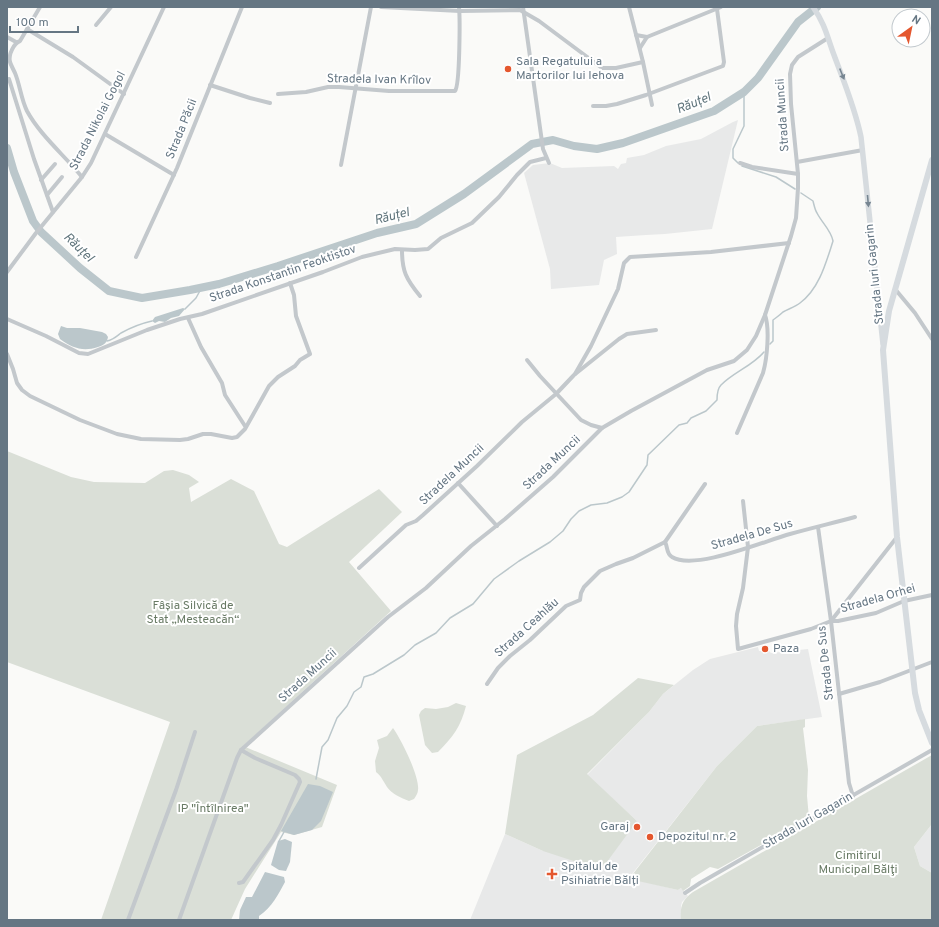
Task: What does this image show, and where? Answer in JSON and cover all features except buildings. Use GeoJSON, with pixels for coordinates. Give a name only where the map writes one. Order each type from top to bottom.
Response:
{"type":"FeatureCollection","features":[{"type":"Feature","properties":{"kind":"main road"},"geometry":{"type":"LineString","coordinates":[[883,350],[885,331],[894,289],[932,160]]}},
{"type":"Feature","properties":{"kind":"main road","name":"Strada Iuri Gagarin"},"geometry":{"type":"LineString","coordinates":[[883,350],[898,537],[912,669],[919,710],[932,743]]}},
{"type":"Feature","properties":{"kind":"street"},"geometry":{"type":"LineString","coordinates":[[40,7],[20,41],[16,42],[9,60],[15,72],[22,99],[27,111],[35,123],[82,177]]}},
{"type":"Feature","properties":{"kind":"street"},"geometry":{"type":"LineString","coordinates":[[96,25],[111,7]]}},
{"type":"Feature","properties":{"kind":"street","name":"Strada Nikolai Gogol"},"geometry":{"type":"LineString","coordinates":[[7,272],[36,233],[82,177],[91,162],[164,7]]}},
{"type":"Feature","properties":{"kind":"street","name":"Strada Păcii"},"geometry":{"type":"LineString","coordinates":[[136,257],[174,175],[242,7]]}},
{"type":"Feature","properties":{"kind":"street"},"geometry":{"type":"LineString","coordinates":[[341,165],[371,7]]}},
{"type":"Feature","properties":{"kind":"street"},"geometry":{"type":"LineString","coordinates":[[381,7],[523,9],[602,68],[616,68],[643,62]]}},
{"type":"Feature","properties":{"kind":"street"},"geometry":{"type":"LineString","coordinates":[[629,7],[651,93],[652,105]]}},
{"type":"Feature","properties":{"kind":"street","name":"Strada Iuri Gagarin"},"geometry":{"type":"LineString","coordinates":[[813,7],[821,18],[854,108],[863,150],[883,350]]}},
{"type":"Feature","properties":{"kind":"street"},"geometry":{"type":"LineString","coordinates":[[594,106],[610,106],[651,93],[723,66],[724,62],[719,8],[647,37],[636,35]]}},
{"type":"Feature","properties":{"kind":"street","name":"Stradela Ivan Krîlov"},"geometry":{"type":"LineString","coordinates":[[278,94],[306,92],[339,87],[389,91],[456,90],[459,68],[459,9]]}},
{"type":"Feature","properties":{"kind":"street"},"geometry":{"type":"LineString","coordinates":[[523,9],[541,138],[543,149],[549,163]]}},
{"type":"Feature","properties":{"kind":"street"},"geometry":{"type":"LineString","coordinates":[[27,29],[73,57],[124,94]]}},
{"type":"Feature","properties":{"kind":"street"},"geometry":{"type":"LineString","coordinates":[[7,37],[16,42]]}},
{"type":"Feature","properties":{"kind":"street"},"geometry":{"type":"LineString","coordinates":[[640,48],[647,37]]}},
{"type":"Feature","properties":{"kind":"street","name":"Strada Muncii"},"geometry":{"type":"LineString","coordinates":[[241,750],[382,622],[426,588],[471,546],[497,526],[553,477],[602,428],[692,377],[717,366],[734,361],[746,350],[752,342],[765,315],[794,229],[797,208],[798,174],[792,110],[791,68],[798,57],[828,38]]}},
{"type":"Feature","properties":{"kind":"street"},"geometry":{"type":"LineString","coordinates":[[9,78],[41,180],[53,212]]}},
{"type":"Feature","properties":{"kind":"street"},"geometry":{"type":"LineString","coordinates":[[210,85],[254,100],[270,103]]}},
{"type":"Feature","properties":{"kind":"street"},"geometry":{"type":"LineString","coordinates":[[104,134],[174,175]]}},
{"type":"Feature","properties":{"kind":"street","name":"Strada Muncii"},"geometry":{"type":"LineString","coordinates":[[797,162],[863,150]]}},
{"type":"Feature","properties":{"kind":"street","name":"Strada Konstantin Feoktistov"},"geometry":{"type":"LineString","coordinates":[[7,319],[83,354],[97,351],[147,330],[180,319],[188,318],[362,257],[395,249],[428,249],[441,238],[469,225],[499,197],[530,162],[546,158]]}},
{"type":"Feature","properties":{"kind":"street"},"geometry":{"type":"LineString","coordinates":[[740,163],[752,167],[798,174]]}},
{"type":"Feature","properties":{"kind":"street"},"geometry":{"type":"LineString","coordinates":[[41,180],[55,164]]}},
{"type":"Feature","properties":{"kind":"street"},"geometry":{"type":"LineString","coordinates":[[47,195],[62,177]]}},
{"type":"Feature","properties":{"kind":"street"},"geometry":{"type":"LineString","coordinates":[[574,375],[591,346],[618,289],[625,261],[630,258],[710,252],[789,243]]}},
{"type":"Feature","properties":{"kind":"street"},"geometry":{"type":"LineString","coordinates":[[402,250],[404,272],[420,296]]}},
{"type":"Feature","properties":{"kind":"street"},"geometry":{"type":"LineString","coordinates":[[7,354],[17,383],[24,392],[80,420],[117,434],[141,439],[180,440],[188,439],[200,434],[211,434],[232,438],[237,437],[243,432],[245,426],[269,386],[278,377],[296,366],[300,360],[310,354],[296,316],[294,295],[290,283]]}},
{"type":"Feature","properties":{"kind":"street"},"geometry":{"type":"LineString","coordinates":[[894,289],[915,313],[932,339]]}},
{"type":"Feature","properties":{"kind":"street"},"geometry":{"type":"LineString","coordinates":[[737,433],[765,365],[767,325],[765,315]]}},
{"type":"Feature","properties":{"kind":"street"},"geometry":{"type":"LineString","coordinates":[[188,318],[201,346],[222,383],[225,395],[245,426]]}},
{"type":"Feature","properties":{"kind":"street","name":"Stradela Muncii"},"geometry":{"type":"LineString","coordinates":[[359,568],[401,529],[423,515],[522,422],[556,394],[574,375],[624,336],[633,333],[656,330]]}},
{"type":"Feature","properties":{"kind":"street"},"geometry":{"type":"LineString","coordinates":[[527,360],[581,420],[590,425],[602,428]]}},
{"type":"Feature","properties":{"kind":"street"},"geometry":{"type":"LineString","coordinates":[[458,483],[497,526]]}},
{"type":"Feature","properties":{"kind":"street","name":"Strada Ceahlău"},"geometry":{"type":"LineString","coordinates":[[487,684],[498,668],[510,656],[530,640],[566,606],[580,600],[584,587],[597,574],[665,542],[704,484]]}},
{"type":"Feature","properties":{"kind":"street"},"geometry":{"type":"LineString","coordinates":[[743,501],[748,548]]}},
{"type":"Feature","properties":{"kind":"street","name":"Stradela De Sus"},"geometry":{"type":"LineString","coordinates":[[665,542],[669,556],[677,559],[688,560],[710,558],[748,548],[789,534],[854,517]]}},
{"type":"Feature","properties":{"kind":"street","name":"Strada De Sus"},"geometry":{"type":"LineString","coordinates":[[818,527],[831,621],[849,783],[853,796]]}},
{"type":"Feature","properties":{"kind":"street"},"geometry":{"type":"LineString","coordinates":[[831,621],[898,537]]}},
{"type":"Feature","properties":{"kind":"street","name":"Stradela Orhei"},"geometry":{"type":"LineString","coordinates":[[748,548],[744,588],[737,614],[736,626],[738,649],[831,621],[838,621],[876,613],[904,601],[932,595]]}},
{"type":"Feature","properties":{"kind":"street"},"geometry":{"type":"LineString","coordinates":[[839,694],[880,682],[932,662]]}},
{"type":"Feature","properties":{"kind":"street"},"geometry":{"type":"LineString","coordinates":[[128,920],[176,790],[195,732]]}},
{"type":"Feature","properties":{"kind":"street"},"geometry":{"type":"LineString","coordinates":[[179,920],[241,750],[255,758],[295,775],[300,782],[273,840],[243,882],[239,883]]}},
{"type":"Feature","properties":{"kind":"street","name":"Strada Iuri Gagarin"},"geometry":{"type":"LineString","coordinates":[[685,893],[932,750]]}},
{"type":"Feature","properties":{"kind":"shaded area"},"geometry":{"type":"Polygon","coordinates":[[[738,120],[712,229],[616,237],[617,254],[604,260],[599,285],[551,289],[550,269],[524,173],[533,165],[550,163],[562,168],[614,166],[618,169],[621,164],[626,163],[627,158],[644,155],[666,146],[701,139],[738,120]]]}},
{"type":"Feature","properties":{"kind":"shaded area"},"geometry":{"type":"Polygon","coordinates":[[[183,308],[185,309],[179,316],[171,318],[165,322],[159,321],[155,323],[152,321],[155,317],[183,308]]]}},
{"type":"Feature","properties":{"kind":"shaded area"},"geometry":{"type":"Polygon","coordinates":[[[61,326],[102,332],[106,334],[108,339],[105,344],[98,347],[87,349],[78,348],[69,345],[60,339],[58,334],[61,326]]]}},
{"type":"Feature","properties":{"kind":"shaded area"},"geometry":{"type":"Polygon","coordinates":[[[758,647],[759,651],[764,651],[763,648],[766,648],[771,653],[808,649],[822,717],[757,726],[717,766],[629,878],[678,890],[681,888],[688,896],[682,902],[681,920],[470,920],[505,834],[543,851],[637,821],[587,775],[649,712],[663,694],[693,670],[710,659],[758,647]]]}},
{"type":"Feature","properties":{"kind":"shaded area"},"geometry":{"type":"Polygon","coordinates":[[[308,784],[320,786],[333,792],[321,821],[312,830],[294,835],[281,831],[308,784]]]}},
{"type":"Feature","properties":{"kind":"shaded area"},"geometry":{"type":"Polygon","coordinates":[[[932,824],[932,873],[920,866],[914,847],[932,824]]]}},
{"type":"Feature","properties":{"kind":"shaded area"},"geometry":{"type":"Polygon","coordinates":[[[285,839],[292,842],[290,862],[286,871],[279,870],[271,865],[278,841],[285,839]]]}},
{"type":"Feature","properties":{"kind":"shaded area"},"geometry":{"type":"Polygon","coordinates":[[[265,872],[284,877],[285,882],[271,905],[259,916],[259,920],[239,920],[240,910],[246,897],[252,897],[265,872]]]}},
{"type":"Feature","properties":{"kind":"green space","name":"Fâșia Silvică de Stat „Mesteacăn“"},"geometry":{"type":"Polygon","coordinates":[[[7,451],[71,477],[94,482],[145,483],[164,471],[173,470],[189,475],[199,482],[189,488],[191,502],[231,479],[254,491],[279,544],[287,547],[379,489],[402,512],[349,562],[391,611],[243,746],[337,785],[322,827],[294,835],[281,832],[245,889],[231,920],[101,920],[170,722],[7,662],[7,451]]]}},
{"type":"Feature","properties":{"kind":"green space"},"geometry":{"type":"Polygon","coordinates":[[[638,678],[674,685],[663,694],[649,712],[587,774],[637,821],[601,870],[543,851],[505,834],[517,755],[593,715],[638,678]]]}},
{"type":"Feature","properties":{"kind":"green space"},"geometry":{"type":"Polygon","coordinates":[[[456,703],[466,706],[459,725],[452,736],[438,752],[432,753],[425,745],[419,715],[425,708],[436,709],[448,707],[456,703]]]}},
{"type":"Feature","properties":{"kind":"green space"},"geometry":{"type":"Polygon","coordinates":[[[805,719],[805,727],[803,728],[808,770],[807,796],[809,818],[718,869],[710,867],[691,879],[690,886],[683,891],[681,888],[678,890],[629,879],[717,766],[757,726],[805,719]]]}},
{"type":"Feature","properties":{"kind":"green space"},"geometry":{"type":"Polygon","coordinates":[[[393,728],[401,740],[418,784],[417,794],[414,799],[409,801],[391,792],[376,772],[375,761],[379,748],[377,740],[387,736],[393,728]]]}},
{"type":"Feature","properties":{"kind":"green space","name":"Cimitirul Municipal Bălţi"},"geometry":{"type":"Polygon","coordinates":[[[932,755],[932,824],[914,847],[920,866],[932,873],[932,920],[681,920],[682,904],[693,892],[932,755]]]}},
{"type":"Feature","properties":{"kind":"waterway","name":"Răuțel"},"geometry":{"type":"LineString","coordinates":[[7,148],[14,172],[33,221],[41,232],[80,268],[109,291],[142,298],[190,290],[219,284],[377,233],[416,224],[464,194],[532,144],[553,140],[574,146],[597,149],[623,143],[714,111],[744,92],[758,78],[798,22],[817,7]]}},
{"type":"Feature","properties":{"kind":"waterway"},"geometry":{"type":"LineString","coordinates":[[738,163],[733,158],[733,149],[744,126],[744,92]]}},
{"type":"Feature","properties":{"kind":"waterway"},"geometry":{"type":"LineString","coordinates":[[742,166],[776,177],[795,189]]}},
{"type":"Feature","properties":{"kind":"waterway"},"geometry":{"type":"LineString","coordinates":[[770,344],[773,341],[773,320],[783,312],[796,306],[807,297],[821,275],[833,241],[830,233],[816,212],[813,201],[801,193]]}},
{"type":"Feature","properties":{"kind":"waterway"},"geometry":{"type":"LineString","coordinates":[[185,309],[196,298],[202,287]]}},
{"type":"Feature","properties":{"kind":"waterway"},"geometry":{"type":"LineString","coordinates":[[107,341],[113,339],[128,329],[152,321]]}},
{"type":"Feature","properties":{"kind":"waterway"},"geometry":{"type":"LineString","coordinates":[[316,779],[322,747],[328,740],[337,718],[347,706],[354,692],[361,687],[364,677],[373,674],[404,655],[415,645],[436,633],[450,618],[473,604],[494,579],[519,561],[550,542],[563,531],[571,519],[579,511],[591,505],[607,503],[622,497],[629,492],[647,465],[648,455],[679,425],[687,423],[691,418],[706,411],[717,400],[718,390],[721,385],[764,352]]}},
{"type":"Feature","properties":{"kind":"waterway"},"geometry":{"type":"LineString","coordinates":[[279,841],[284,832]]}},
{"type":"Feature","properties":{"kind":"place","name":"Sala Regatului a Martorilor lui Iehova"},"geometry":{"type":"Point","coordinates":[508,69]}},
{"type":"Feature","properties":{"kind":"place","name":"Paza"},"geometry":{"type":"Point","coordinates":[765,649]}},
{"type":"Feature","properties":{"kind":"place","name":"Garaj"},"geometry":{"type":"Point","coordinates":[637,827]}},
{"type":"Feature","properties":{"kind":"place","name":"Depozitul nr. 2"},"geometry":{"type":"Point","coordinates":[650,837]}},
{"type":"Feature","properties":{"kind":"place","name":"Spitalul de Psihiatrie Bălți"},"geometry":{"type":"Point","coordinates":[552,874]}},
{"type":"Feature","properties":{"kind":"park label","name":"IP \"Întîlnirea\""},"geometry":{"type":"Point","coordinates":[213,809]}}]}
